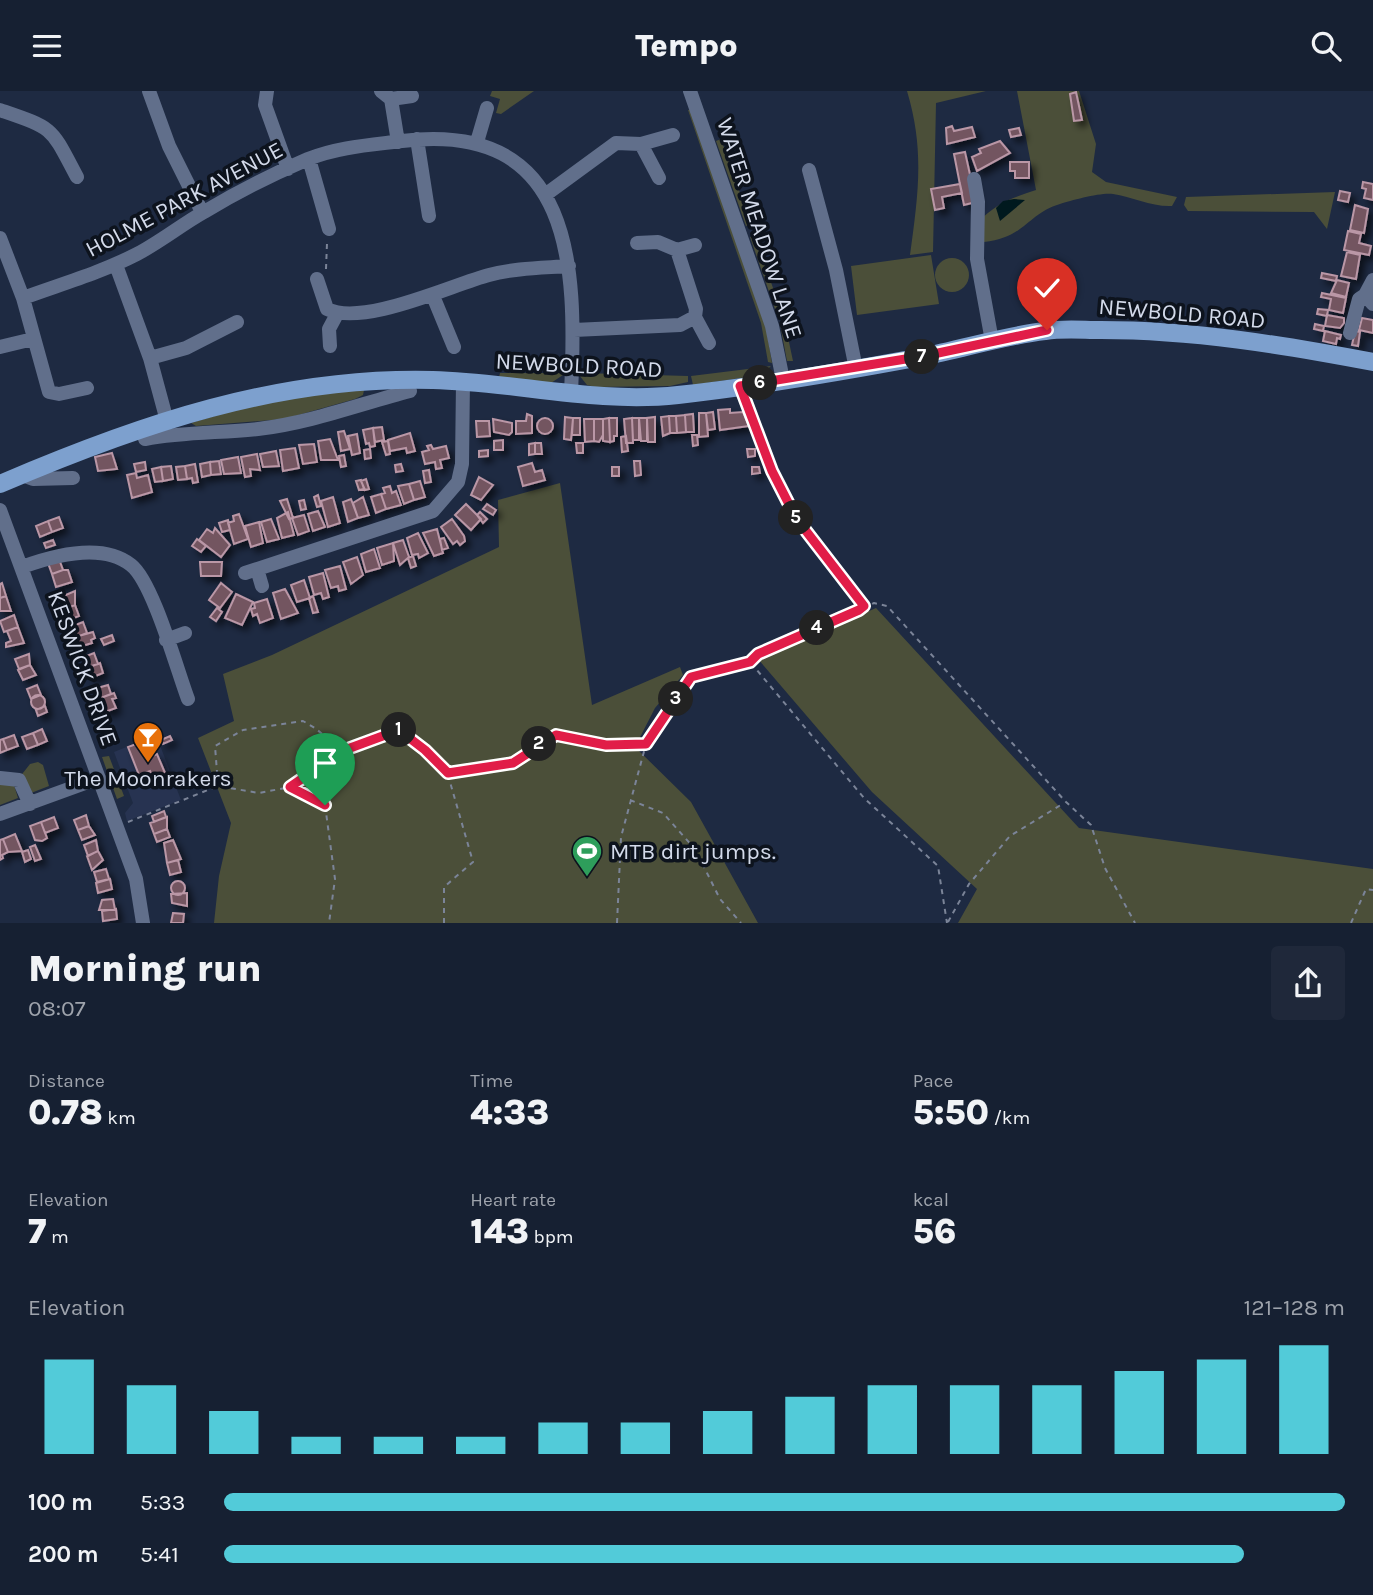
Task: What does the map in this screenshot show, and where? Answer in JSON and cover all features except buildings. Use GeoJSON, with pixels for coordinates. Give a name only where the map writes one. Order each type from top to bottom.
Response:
{"type":"FeatureCollection","features":[{"type":"Feature","properties":{"kind":"main road","name":"NEWBOLD ROAD"},"geometry":{"type":"LineString","coordinates":[[0,484],[282,390],[372,381],[463,381],[571,393],[652,396],[856,369],[1047,330],[1136,330],[1240,339],[1373,362]]}},
{"type":"Feature","properties":{"kind":"street"},"geometry":{"type":"LineString","coordinates":[[149,91],[169,146],[202,212]]}},
{"type":"Feature","properties":{"kind":"street"},"geometry":{"type":"LineString","coordinates":[[267,91],[265,105],[288,169]]}},
{"type":"Feature","properties":{"kind":"street","name":"WATER MEADOW LANE"},"geometry":{"type":"LineString","coordinates":[[689,91],[772,326],[783,380]]}},
{"type":"Feature","properties":{"kind":"street"},"geometry":{"type":"LineString","coordinates":[[398,142],[386,95],[412,96]]}},
{"type":"Feature","properties":{"kind":"street"},"geometry":{"type":"LineString","coordinates":[[477,142],[487,108]]}},
{"type":"Feature","properties":{"kind":"street"},"geometry":{"type":"LineString","coordinates":[[0,110],[46,126],[54,133],[77,177]]}},
{"type":"Feature","properties":{"kind":"street"},"geometry":{"type":"LineString","coordinates":[[545,195],[612,137],[641,144],[673,135]]}},
{"type":"Feature","properties":{"kind":"street","name":"HOLME PARK AVENUE"},"geometry":{"type":"LineString","coordinates":[[23,298],[116,265],[202,212],[309,159],[350,147],[417,139],[447,137],[477,142],[506,156],[528,174],[545,195],[557,219],[569,265],[574,330],[571,393]]}},
{"type":"Feature","properties":{"kind":"street"},"geometry":{"type":"LineString","coordinates":[[417,139],[429,216]]}},
{"type":"Feature","properties":{"kind":"street"},"geometry":{"type":"LineString","coordinates":[[641,144],[659,178]]}},
{"type":"Feature","properties":{"kind":"street"},"geometry":{"type":"LineString","coordinates":[[309,159],[315,200],[329,229]]}},
{"type":"Feature","properties":{"kind":"street"},"geometry":{"type":"LineString","coordinates":[[809,170],[836,270],[856,369]]}},
{"type":"Feature","properties":{"kind":"street"},"geometry":{"type":"LineString","coordinates":[[974,179],[978,202],[978,259],[992,341]]}},
{"type":"Feature","properties":{"kind":"street"},"geometry":{"type":"LineString","coordinates":[[0,238],[23,298],[49,392],[59,394],[87,388]]}},
{"type":"Feature","properties":{"kind":"street"},"geometry":{"type":"LineString","coordinates":[[637,243],[658,242],[677,250],[695,246]]}},
{"type":"Feature","properties":{"kind":"street"},"geometry":{"type":"LineString","coordinates":[[677,250],[696,309],[695,317],[709,344]]}},
{"type":"Feature","properties":{"kind":"street"},"geometry":{"type":"LineString","coordinates":[[116,265],[177,423]]}},
{"type":"Feature","properties":{"kind":"street"},"geometry":{"type":"LineString","coordinates":[[321,277],[322,300],[327,309],[337,314],[360,312],[433,296],[511,270],[569,265]]}},
{"type":"Feature","properties":{"kind":"street"},"geometry":{"type":"LineString","coordinates":[[1350,333],[1373,280]]}},
{"type":"Feature","properties":{"kind":"street"},"geometry":{"type":"LineString","coordinates":[[433,296],[454,347]]}},
{"type":"Feature","properties":{"kind":"street"},"geometry":{"type":"LineString","coordinates":[[330,345],[329,330],[337,314]]}},
{"type":"Feature","properties":{"kind":"street"},"geometry":{"type":"LineString","coordinates":[[574,330],[680,325],[695,317]]}},
{"type":"Feature","properties":{"kind":"street"},"geometry":{"type":"LineString","coordinates":[[150,358],[186,348],[237,323]]}},
{"type":"Feature","properties":{"kind":"street"},"geometry":{"type":"LineString","coordinates":[[0,347],[33,338]]}},
{"type":"Feature","properties":{"kind":"street"},"geometry":{"type":"LineString","coordinates":[[372,381],[375,400]]}},
{"type":"Feature","properties":{"kind":"street"},"geometry":{"type":"LineString","coordinates":[[262,586],[251,571],[433,511],[458,482],[463,464],[463,381]]}},
{"type":"Feature","properties":{"kind":"street","name":"NEWBOLD ROAD"},"geometry":{"type":"LineString","coordinates":[[145,439],[177,423],[259,429],[320,416],[410,391]]}},
{"type":"Feature","properties":{"kind":"street"},"geometry":{"type":"LineString","coordinates":[[22,475],[33,479],[73,478]]}},
{"type":"Feature","properties":{"kind":"street","name":"KESWICK DRIVE"},"geometry":{"type":"LineString","coordinates":[[0,510],[136,879],[143,923]]}},
{"type":"Feature","properties":{"kind":"street"},"geometry":{"type":"LineString","coordinates":[[22,567],[67,553],[89,553],[129,563],[139,573],[148,590],[188,699]]}},
{"type":"Feature","properties":{"kind":"street"},"geometry":{"type":"LineString","coordinates":[[166,640],[185,633]]}},
{"type":"Feature","properties":{"kind":"street"},"geometry":{"type":"LineString","coordinates":[[0,778],[19,781],[30,804]]}},
{"type":"Feature","properties":{"kind":"street"},"geometry":{"type":"LineString","coordinates":[[0,814],[99,778]]}},
{"type":"Feature","properties":{"kind":"path"},"geometry":{"type":"LineString","coordinates":[[321,277],[329,229]]}},
{"type":"Feature","properties":{"kind":"path"},"geometry":{"type":"LineString","coordinates":[[740,386],[772,471],[796,518],[864,606]]}},
{"type":"Feature","properties":{"kind":"path"},"geometry":{"type":"LineString","coordinates":[[617,923],[621,837],[629,800],[646,744],[691,677],[750,662],[758,654],[874,603],[887,606],[1066,802],[1091,825],[1105,869],[1135,923]]}},
{"type":"Feature","properties":{"kind":"path"},"geometry":{"type":"LineString","coordinates":[[750,662],[864,798],[938,866],[947,923]]}},
{"type":"Feature","properties":{"kind":"path"},"geometry":{"type":"LineString","coordinates":[[218,786],[215,746],[243,730],[303,721],[315,727],[342,751]]}},
{"type":"Feature","properties":{"kind":"path"},"geometry":{"type":"LineString","coordinates":[[117,826],[218,786],[259,793],[290,787],[342,751],[399,730],[425,750],[448,773],[472,862],[444,887],[444,923]]}},
{"type":"Feature","properties":{"kind":"path"},"geometry":{"type":"LineString","coordinates":[[448,773],[513,763],[556,735],[606,745],[646,744]]}},
{"type":"Feature","properties":{"kind":"path"},"geometry":{"type":"LineString","coordinates":[[290,787],[325,805],[335,879],[330,923]]}},
{"type":"Feature","properties":{"kind":"path"},"geometry":{"type":"LineString","coordinates":[[629,800],[663,813],[695,849],[720,899],[741,923]]}},
{"type":"Feature","properties":{"kind":"path"},"geometry":{"type":"LineString","coordinates":[[947,923],[969,884],[1010,836],[1066,802]]}},
{"type":"Feature","properties":{"kind":"path"},"geometry":{"type":"LineString","coordinates":[[1351,923],[1366,889],[1373,890]]}},
{"type":"Feature","properties":{"kind":"shaded area"},"geometry":{"type":"Polygon","coordinates":[[[492,91],[534,91],[501,114],[496,113],[500,99],[490,96],[492,91]]]}},
{"type":"Feature","properties":{"kind":"shaded area"},"geometry":{"type":"Polygon","coordinates":[[[907,91],[986,91],[936,103],[933,252],[910,255],[917,193],[918,153],[907,91]]]}},
{"type":"Feature","properties":{"kind":"shaded area"},"geometry":{"type":"Polygon","coordinates":[[[1017,91],[1079,91],[1096,144],[1092,172],[1106,182],[1177,197],[1172,206],[1113,194],[1095,195],[1049,208],[1009,236],[984,242],[979,221],[1005,202],[1036,190],[1017,91]]]}},
{"type":"Feature","properties":{"kind":"shaded area"},"geometry":{"type":"Polygon","coordinates":[[[693,109],[764,315],[772,363],[768,362],[761,323],[688,110],[693,109]]]}},
{"type":"Feature","properties":{"kind":"shaded area"},"geometry":{"type":"Polygon","coordinates":[[[721,139],[751,224],[746,226],[716,141],[721,139]]]}},
{"type":"Feature","properties":{"kind":"shaded area"},"geometry":{"type":"Polygon","coordinates":[[[1335,192],[1327,229],[1314,212],[1188,211],[1184,205],[1186,197],[1335,192]]]}},
{"type":"Feature","properties":{"kind":"shaded area"},"geometry":{"type":"Polygon","coordinates":[[[1025,200],[1000,221],[996,208],[1003,201],[1025,200]]]}},
{"type":"Feature","properties":{"kind":"shaded area"},"geometry":{"type":"Polygon","coordinates":[[[755,236],[781,311],[776,312],[750,237],[755,236]]]}},
{"type":"Feature","properties":{"kind":"shaded area"},"geometry":{"type":"Polygon","coordinates":[[[931,255],[939,304],[857,315],[851,266],[931,255]]]}},
{"type":"Feature","properties":{"kind":"shaded area"},"geometry":{"type":"Polygon","coordinates":[[[952,258],[964,263],[969,275],[964,287],[952,292],[940,287],[935,275],[940,263],[952,258]]]}},
{"type":"Feature","properties":{"kind":"shaded area"},"geometry":{"type":"Polygon","coordinates":[[[785,323],[793,361],[787,361],[780,324],[785,323]]]}},
{"type":"Feature","properties":{"kind":"shaded area"},"geometry":{"type":"Polygon","coordinates":[[[771,366],[761,375],[693,385],[691,376],[771,366]]]}},
{"type":"Feature","properties":{"kind":"shaded area"},"geometry":{"type":"Polygon","coordinates":[[[500,373],[563,375],[551,383],[499,377],[500,373]]]}},
{"type":"Feature","properties":{"kind":"shaded area"},"geometry":{"type":"Polygon","coordinates":[[[579,375],[688,376],[688,382],[670,386],[595,387],[587,385],[579,375]]]}},
{"type":"Feature","properties":{"kind":"shaded area"},"geometry":{"type":"Polygon","coordinates":[[[364,390],[363,395],[355,399],[284,419],[196,426],[191,423],[272,399],[364,390]]]}},
{"type":"Feature","properties":{"kind":"shaded area"},"geometry":{"type":"Polygon","coordinates":[[[560,483],[592,705],[680,667],[683,675],[655,708],[635,747],[691,802],[758,923],[214,923],[219,876],[231,823],[198,738],[234,721],[223,674],[272,655],[499,547],[498,500],[560,483]]]}},
{"type":"Feature","properties":{"kind":"shaded area"},"geometry":{"type":"Polygon","coordinates":[[[876,608],[1079,828],[1373,869],[1373,923],[958,923],[977,889],[872,792],[758,659],[876,608]]]}},
{"type":"Feature","properties":{"kind":"shaded area"},"geometry":{"type":"Polygon","coordinates":[[[156,735],[181,800],[127,821],[125,813],[133,803],[114,752],[156,735]]]}},
{"type":"Feature","properties":{"kind":"shaded area"},"geometry":{"type":"Polygon","coordinates":[[[109,756],[124,796],[117,799],[102,757],[109,756]]]}},
{"type":"Feature","properties":{"kind":"shaded area"},"geometry":{"type":"Polygon","coordinates":[[[38,762],[43,765],[49,786],[31,793],[19,778],[30,764],[38,762]]]}},
{"type":"Feature","properties":{"kind":"shaded area"},"geometry":{"type":"Polygon","coordinates":[[[0,783],[14,785],[18,798],[0,805],[0,783]]]}},
{"type":"Feature","properties":{"kind":"place","name":"The Moonrakers"},"geometry":{"type":"Point","coordinates":[148,764]}},
{"type":"Feature","properties":{"kind":"place","name":"MTB dirt jumps."},"geometry":{"type":"Point","coordinates":[587,878]}},
{"type":"Feature","properties":{"kind":"route"},"geometry":{"type":"LineString","coordinates":[[325,805],[290,787],[342,751],[399,730],[425,750],[448,773],[513,763],[556,735],[606,745],[646,744],[691,677],[750,662],[758,654],[859,610],[864,606],[796,518],[772,471],[740,386],[822,375],[1047,330]]}}]}
